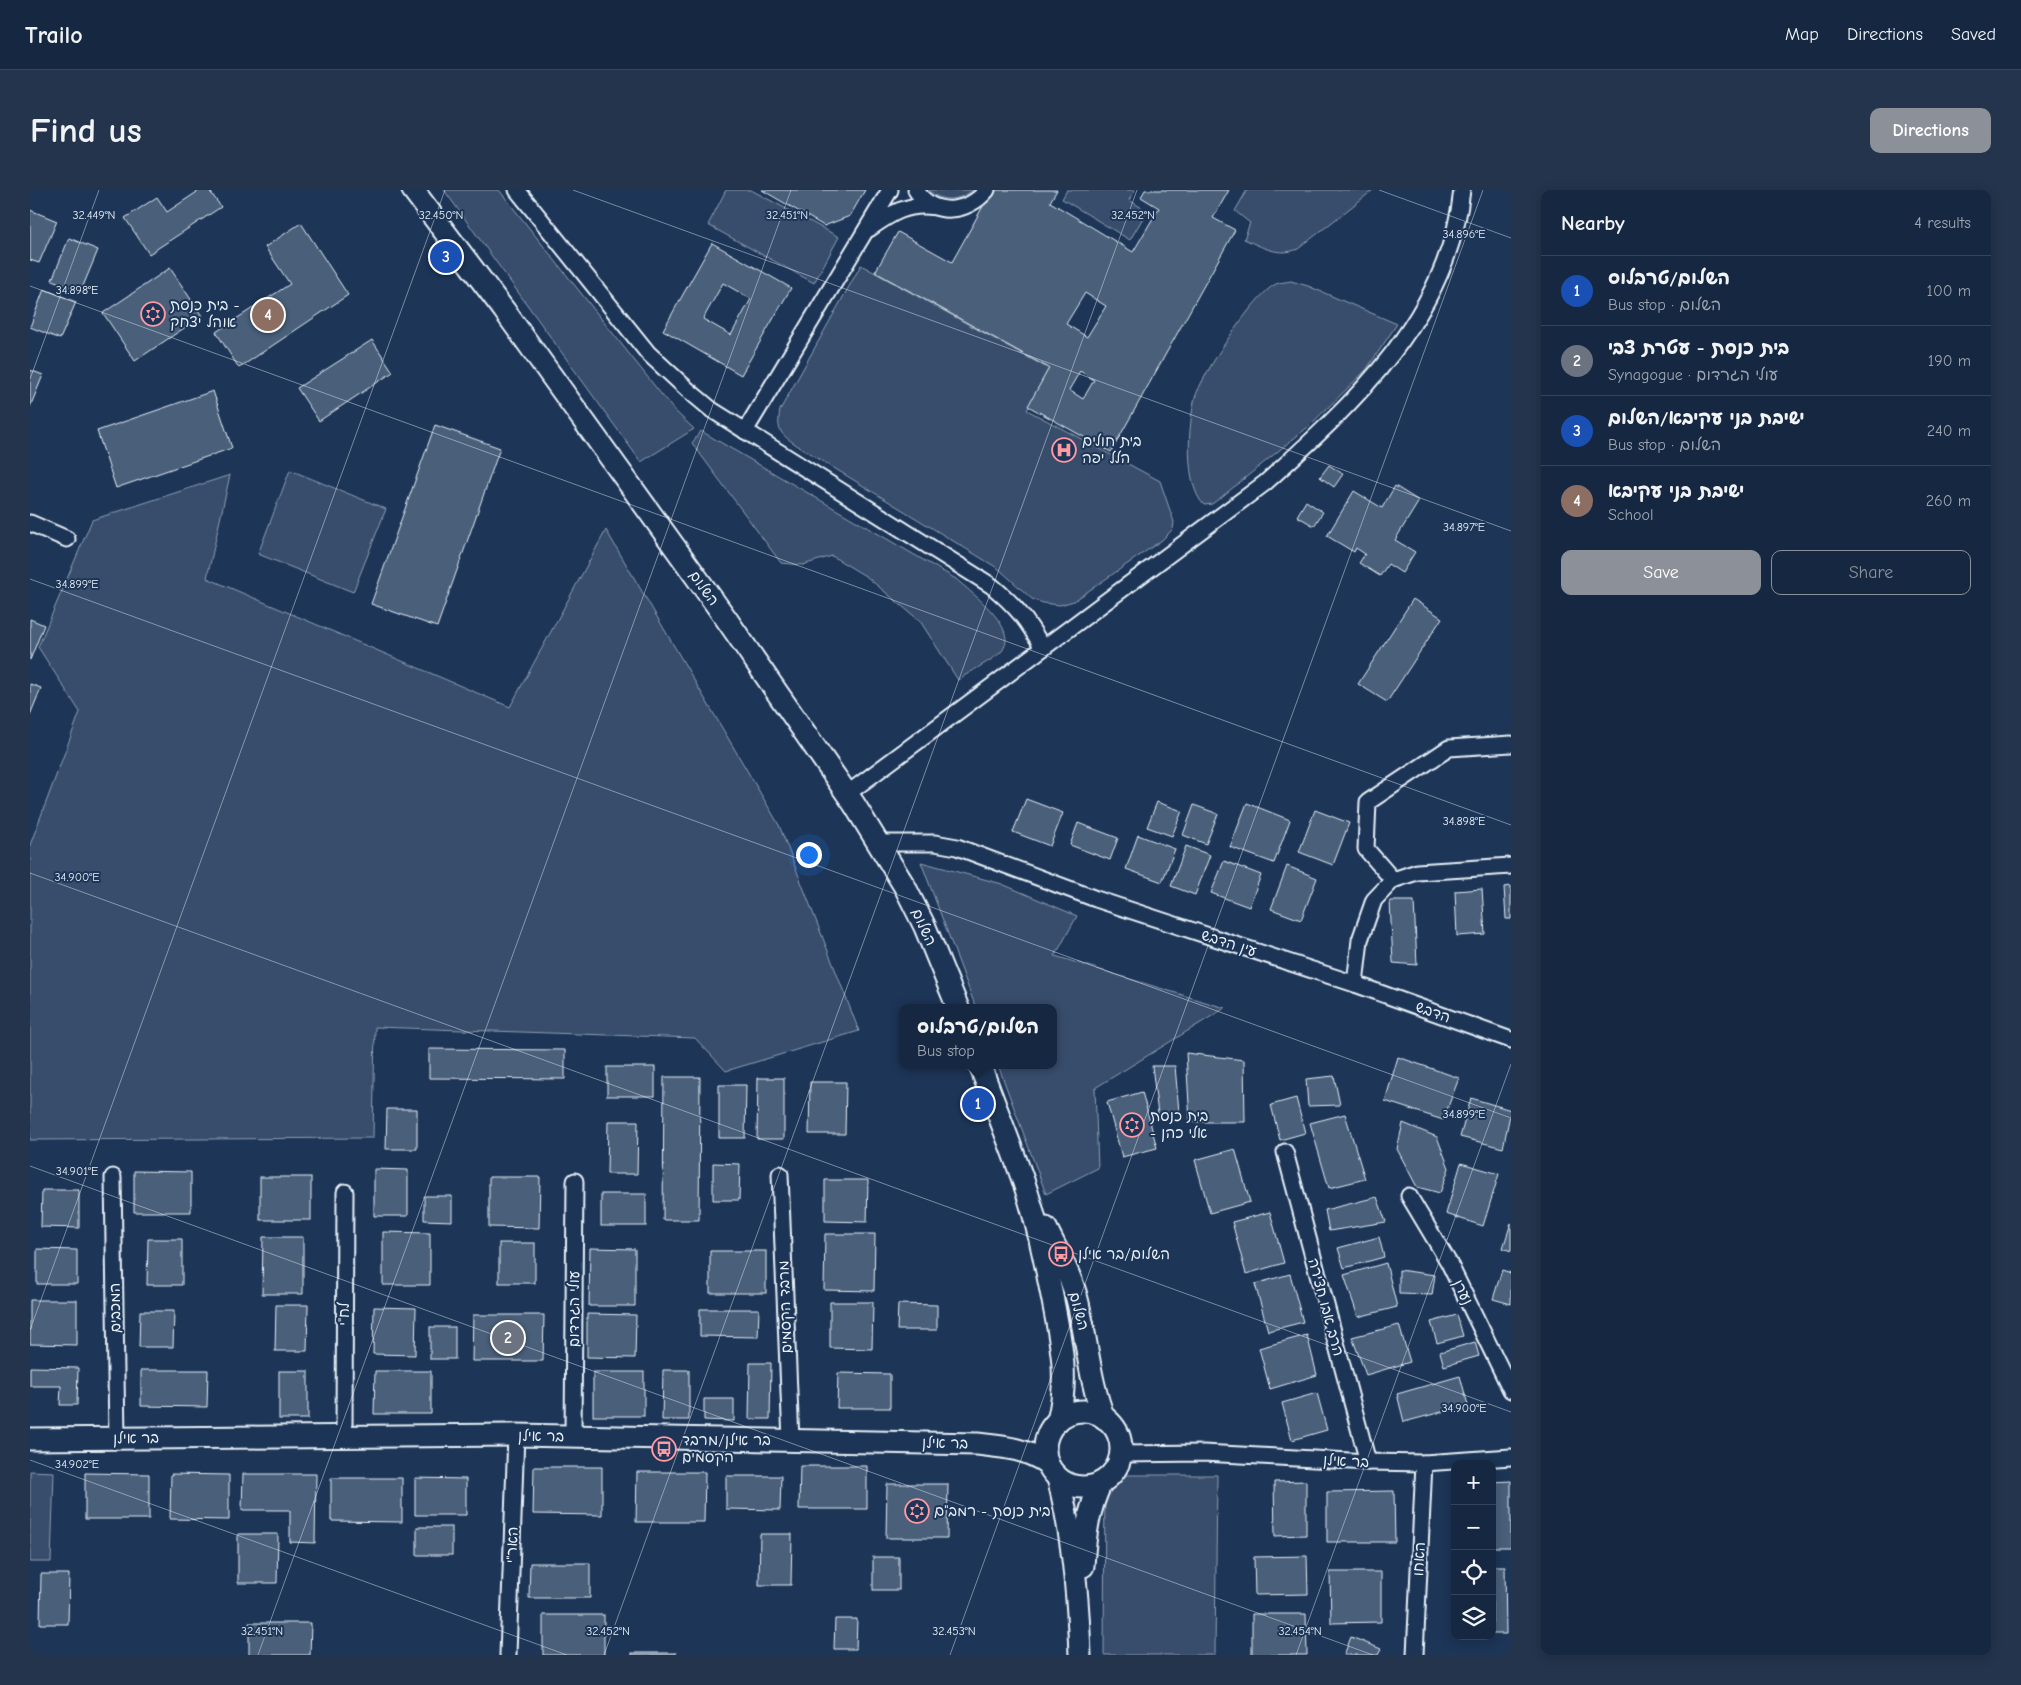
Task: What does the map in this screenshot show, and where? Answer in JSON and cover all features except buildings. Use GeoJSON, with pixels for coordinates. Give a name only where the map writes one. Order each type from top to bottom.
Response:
{"type":"FeatureCollection","features":[{"type":"Feature","properties":{"kind":"street","name":"השלום"},"geometry":{"type":"LineString","coordinates":[[413,190],[504,310],[684,560],[760,666],[847,794],[905,887],[925,927],[956,1004]]}},
{"type":"Feature","properties":{"kind":"street"},"geometry":{"type":"LineString","coordinates":[[517,190],[648,353],[688,390],[712,410],[992,586],[1020,611],[1043,648]]}},
{"type":"Feature","properties":{"kind":"street"},"geometry":{"type":"LineString","coordinates":[[745,431],[890,190]]}},
{"type":"Feature","properties":{"kind":"street"},"geometry":{"type":"LineString","coordinates":[[916,190],[927,202],[939,208]]}},
{"type":"Feature","properties":{"kind":"street"},"geometry":{"type":"LineString","coordinates":[[866,231],[893,213],[907,207],[921,205],[952,210],[965,207],[977,201],[986,190]]}},
{"type":"Feature","properties":{"kind":"street"},"geometry":{"type":"LineString","coordinates":[[847,794],[1265,483],[1310,443],[1373,378],[1398,348],[1420,314],[1437,280],[1451,243],[1461,203],[1462,190]]}},
{"type":"Feature","properties":{"kind":"street"},"geometry":{"type":"LineString","coordinates":[[30,523],[67,539]]}},
{"type":"Feature","properties":{"kind":"street"},"geometry":{"type":"LineString","coordinates":[[1393,880],[1366,849],[1368,802],[1449,748],[1511,744]]}},
{"type":"Feature","properties":{"kind":"street","name":"עין הדבש"},"geometry":{"type":"LineString","coordinates":[[879,843],[935,843],[957,847],[1096,899],[1355,984]]}},
{"type":"Feature","properties":{"kind":"street"},"geometry":{"type":"LineString","coordinates":[[1355,984],[1360,940],[1374,900],[1393,880],[1417,872],[1511,866]]}},
{"type":"Feature","properties":{"kind":"street","name":"הדבש"},"geometry":{"type":"LineString","coordinates":[[1355,984],[1511,1040]]}},
{"type":"Feature","properties":{"kind":"street","name":"השלום"},"geometry":{"type":"LineString","coordinates":[[981,1069],[1024,1183],[1043,1251],[1062,1345],[1065,1382],[1058,1421]]}},
{"type":"Feature","properties":{"kind":"street","name":"הרב אבו חצירה"},"geometry":{"type":"LineString","coordinates":[[1284,1152],[1368,1462]]}},
{"type":"Feature","properties":{"kind":"street","name":"מרבד הקסמים"},"geometry":{"type":"LineString","coordinates":[[780,1174],[791,1441]]}},
{"type":"Feature","properties":{"kind":"street","name":"המכבים"},"geometry":{"type":"LineString","coordinates":[[113,1177],[116,1438]]}},
{"type":"Feature","properties":{"kind":"street","name":"עולי הגרדום"},"geometry":{"type":"LineString","coordinates":[[574,1436],[575,1181]]}},
{"type":"Feature","properties":{"kind":"street","name":"השלום"},"geometry":{"type":"LineString","coordinates":[[1024,1183],[1058,1252],[1076,1296],[1087,1343],[1093,1381],[1104,1418]]}},
{"type":"Feature","properties":{"kind":"street","name":"לח\"י"},"geometry":{"type":"LineString","coordinates":[[344,1435],[345,1192]]}},
{"type":"Feature","properties":{"kind":"street","name":"נערן"},"geometry":{"type":"LineString","coordinates":[[1409,1196],[1449,1263],[1511,1390]]}},
{"type":"Feature","properties":{"kind":"street"},"geometry":{"type":"LineString","coordinates":[[1053,1470],[1064,1482],[1076,1487],[1089,1487],[1101,1483],[1110,1476],[1121,1454],[1116,1430],[1098,1414],[1086,1411],[1074,1412],[1052,1425],[1046,1437],[1044,1450],[1065,1506],[1071,1542],[1079,1616],[1080,1655]]}},
{"type":"Feature","properties":{"kind":"street","name":"בר אילן"},"geometry":{"type":"LineString","coordinates":[[30,1439],[516,1435],[977,1444],[1013,1448],[1034,1454],[1053,1470]]}},
{"type":"Feature","properties":{"kind":"street","name":"האר\"י"},"geometry":{"type":"LineString","coordinates":[[508,1655],[516,1435]]}},
{"type":"Feature","properties":{"kind":"street","name":"בר אילן"},"geometry":{"type":"LineString","coordinates":[[1121,1454],[1203,1453],[1368,1462],[1424,1463],[1511,1456]]}},
{"type":"Feature","properties":{"kind":"street","name":"האחו"},"geometry":{"type":"LineString","coordinates":[[1415,1655],[1424,1463]]}},
{"type":"Feature","properties":{"kind":"street"},"geometry":{"type":"LineString","coordinates":[[1079,1616],[1087,1523],[1092,1502],[1101,1483]]}},
{"type":"Feature","properties":{"kind":"shaded area"},"geometry":{"type":"Polygon","coordinates":[[[444,190],[499,190],[673,409],[694,429],[641,462],[444,190]]]}},
{"type":"Feature","properties":{"kind":"shaded area"},"geometry":{"type":"Polygon","coordinates":[[[726,190],[751,190],[839,237],[814,283],[708,225],[726,190]]]}},
{"type":"Feature","properties":{"kind":"shaded area"},"geometry":{"type":"Polygon","coordinates":[[[929,190],[973,190],[957,198],[945,199],[929,190]]]}},
{"type":"Feature","properties":{"kind":"shaded area"},"geometry":{"type":"Polygon","coordinates":[[[1067,190],[1135,190],[1129,200],[1147,211],[1130,240],[1062,199],[1067,190]]]}},
{"type":"Feature","properties":{"kind":"shaded area"},"geometry":{"type":"Polygon","coordinates":[[[1247,190],[1373,190],[1298,249],[1284,252],[1270,250],[1244,239],[1250,223],[1235,211],[1247,190]]]}},
{"type":"Feature","properties":{"kind":"shaded area"},"geometry":{"type":"Polygon","coordinates":[[[861,265],[1049,369],[1027,410],[1160,481],[1174,522],[1173,529],[1162,540],[1074,601],[1060,605],[1043,603],[1032,599],[999,569],[787,438],[779,428],[780,410],[861,265]]]}},
{"type":"Feature","properties":{"kind":"shaded area"},"geometry":{"type":"Polygon","coordinates":[[[1291,281],[1308,286],[1397,324],[1366,370],[1308,427],[1212,504],[1204,505],[1193,484],[1189,454],[1191,423],[1195,398],[1199,387],[1230,336],[1255,303],[1276,284],[1291,281]]]}},
{"type":"Feature","properties":{"kind":"shaded area"},"geometry":{"type":"Polygon","coordinates":[[[701,431],[956,579],[982,602],[1000,622],[1005,633],[1006,643],[1001,652],[958,680],[920,621],[867,577],[832,556],[803,565],[781,563],[692,443],[701,431]]]}},
{"type":"Feature","properties":{"kind":"shaded area"},"geometry":{"type":"Polygon","coordinates":[[[290,470],[386,509],[353,592],[258,554],[290,470]]]}},
{"type":"Feature","properties":{"kind":"shaded area"},"geometry":{"type":"Polygon","coordinates":[[[230,475],[207,578],[510,707],[606,530],[779,825],[859,1031],[726,1071],[695,1038],[375,1027],[373,1138],[30,1140],[30,845],[80,712],[38,647],[92,520],[230,475]]]}},
{"type":"Feature","properties":{"kind":"shaded area"},"geometry":{"type":"Polygon","coordinates":[[[921,862],[1002,884],[1077,916],[1055,956],[1225,1008],[1095,1088],[1098,1168],[1046,1194],[999,1069],[1057,1069],[1057,1004],[974,1004],[921,862]]]}},
{"type":"Feature","properties":{"kind":"shaded area"},"geometry":{"type":"Polygon","coordinates":[[[30,1471],[54,1472],[51,1562],[30,1562],[30,1471]]]}},
{"type":"Feature","properties":{"kind":"shaded area"},"geometry":{"type":"Polygon","coordinates":[[[1105,1475],[1217,1475],[1215,1655],[1104,1655],[1105,1475]]]}},
{"type":"Feature","properties":{"kind":"place","name":"ישיבת בני עקיבא/השלום"},"geometry":{"type":"Point","coordinates":[446,257]}},
{"type":"Feature","properties":{"kind":"place","name":"בית כנסת - אוהל יצחק"},"geometry":{"type":"Point","coordinates":[153,314]}},
{"type":"Feature","properties":{"kind":"place","name":"ישיבת בני עקיבא"},"geometry":{"type":"Point","coordinates":[268,315]}},
{"type":"Feature","properties":{"kind":"place","name":"בית חולים הלל יפה"},"geometry":{"type":"Point","coordinates":[1064,450]}},
{"type":"Feature","properties":{"kind":"place","name":"השלום/טרבלוס"},"geometry":{"type":"Point","coordinates":[978,1104]}},
{"type":"Feature","properties":{"kind":"place","name":"בית כנסת - אלי כהן"},"geometry":{"type":"Point","coordinates":[1132,1125]}},
{"type":"Feature","properties":{"kind":"place","name":"השלום/בר אילן"},"geometry":{"type":"Point","coordinates":[1061,1254]}},
{"type":"Feature","properties":{"kind":"place","name":"בית כנסת - עטרת צבי"},"geometry":{"type":"Point","coordinates":[508,1338]}},
{"type":"Feature","properties":{"kind":"place","name":"בר אילן/מרבד הקסמים"},"geometry":{"type":"Point","coordinates":[664,1449]}},
{"type":"Feature","properties":{"kind":"place","name":"בית כנסת - רמב\"ם"},"geometry":{"type":"Point","coordinates":[917,1511]}}]}
